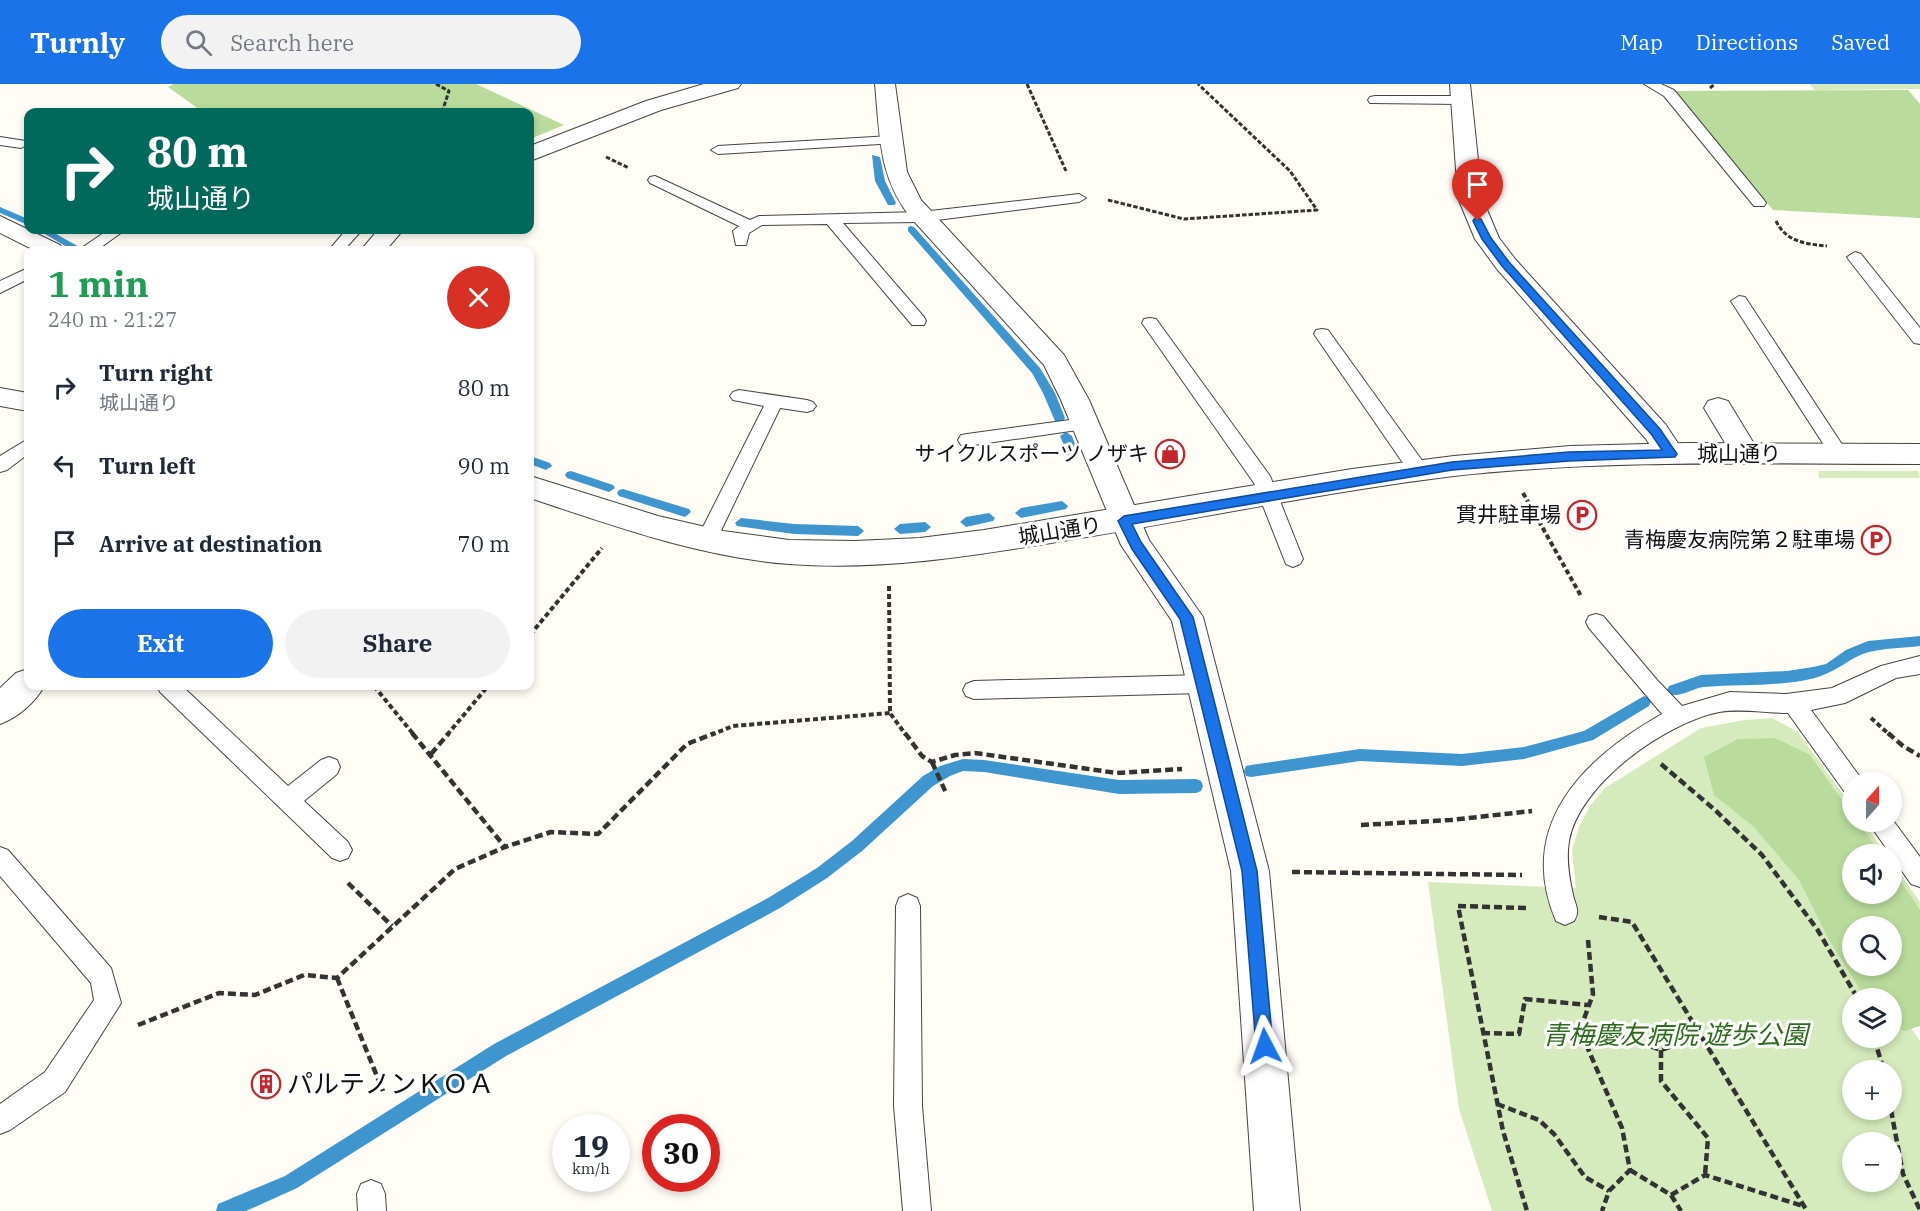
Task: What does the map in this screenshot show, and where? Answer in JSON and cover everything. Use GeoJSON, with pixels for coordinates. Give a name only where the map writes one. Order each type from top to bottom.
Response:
{"type":"FeatureCollection","features":[{"type":"Feature","properties":{"kind":"street"},"geometry":{"type":"LineString","coordinates":[[534,152],[663,101],[693,91],[730,84]]}},
{"type":"Feature","properties":{"kind":"street"},"geometry":{"type":"LineString","coordinates":[[885,84],[896,172],[901,186],[921,217],[932,225],[1055,361],[1085,424],[1136,545],[1187,617],[1250,871],[1277,1211]]}},
{"type":"Feature","properties":{"kind":"street"},"geometry":{"type":"LineString","coordinates":[[1460,92],[1470,198],[1487,239],[1506,264],[1656,432],[1671,454]]}},
{"type":"Feature","properties":{"kind":"street"},"geometry":{"type":"LineString","coordinates":[[0,223],[43,246]]}},
{"type":"Feature","properties":{"kind":"street"},"geometry":{"type":"LineString","coordinates":[[377,246],[387,234]]}},
{"type":"Feature","properties":{"kind":"street"},"geometry":{"type":"LineString","coordinates":[[0,398],[24,401]]}},
{"type":"Feature","properties":{"kind":"street"},"geometry":{"type":"LineString","coordinates":[[1718,408],[1746,454]]}},
{"type":"Feature","properties":{"kind":"street","name":"城山通り"},"geometry":{"type":"LineString","coordinates":[[534,488],[626,519],[706,540],[788,552],[889,552],[938,549],[1124,521],[1419,471],[1505,461],[1569,456],[1671,454],[1920,454]]}},
{"type":"Feature","properties":{"kind":"street"},"geometry":{"type":"LineString","coordinates":[[0,709],[24,687]]}},
{"type":"Feature","properties":{"kind":"lane"},"geometry":{"type":"LineString","coordinates":[[1650,84],[1669,93],[1759,203]]}},
{"type":"Feature","properties":{"kind":"lane"},"geometry":{"type":"LineString","coordinates":[[1375,100],[1460,92]]}},
{"type":"Feature","properties":{"kind":"lane"},"geometry":{"type":"LineString","coordinates":[[718,150],[891,140]]}},
{"type":"Feature","properties":{"kind":"lane"},"geometry":{"type":"LineString","coordinates":[[0,141],[21,144]]}},
{"type":"Feature","properties":{"kind":"lane"},"geometry":{"type":"LineString","coordinates":[[752,148],[752,165]]}},
{"type":"Feature","properties":{"kind":"lane"},"geometry":{"type":"LineString","coordinates":[[655,180],[751,226]]}},
{"type":"Feature","properties":{"kind":"lane"},"geometry":{"type":"LineString","coordinates":[[741,242],[741,231],[759,221],[921,217],[1079,198]]}},
{"type":"Feature","properties":{"kind":"lane"},"geometry":{"type":"LineString","coordinates":[[831,219],[918,321]]}},
{"type":"Feature","properties":{"kind":"lane"},"geometry":{"type":"LineString","coordinates":[[94,246],[111,234]]}},
{"type":"Feature","properties":{"kind":"lane"},"geometry":{"type":"LineString","coordinates":[[340,246],[350,234]]}},
{"type":"Feature","properties":{"kind":"lane"},"geometry":{"type":"LineString","coordinates":[[1855,256],[1920,339]]}},
{"type":"Feature","properties":{"kind":"lane"},"geometry":{"type":"LineString","coordinates":[[0,288],[24,275]]}},
{"type":"Feature","properties":{"kind":"lane"},"geometry":{"type":"LineString","coordinates":[[1739,301],[1839,454]]}},
{"type":"Feature","properties":{"kind":"lane"},"geometry":{"type":"LineString","coordinates":[[1150,323],[1263,481],[1293,559]]}},
{"type":"Feature","properties":{"kind":"lane"},"geometry":{"type":"LineString","coordinates":[[1322,334],[1419,471]]}},
{"type":"Feature","properties":{"kind":"lane"},"geometry":{"type":"LineString","coordinates":[[739,396],[807,406]]}},
{"type":"Feature","properties":{"kind":"lane"},"geometry":{"type":"LineString","coordinates":[[706,540],[775,401]]}},
{"type":"Feature","properties":{"kind":"lane"},"geometry":{"type":"LineString","coordinates":[[967,440],[1085,424]]}},
{"type":"Feature","properties":{"kind":"lane"},"geometry":{"type":"LineString","coordinates":[[0,465],[24,448]]}},
{"type":"Feature","properties":{"kind":"lane"},"geometry":{"type":"LineString","coordinates":[[1596,622],[1648,686],[1679,717]]}},
{"type":"Feature","properties":{"kind":"lane"},"geometry":{"type":"LineString","coordinates":[[1565,913],[1556,876],[1558,837],[1568,807],[1588,781],[1635,742],[1679,717],[1720,703],[1794,705],[1844,694],[1898,667],[1920,665]]}},
{"type":"Feature","properties":{"kind":"lane"},"geometry":{"type":"LineString","coordinates":[[974,690],[1202,684]]}},
{"type":"Feature","properties":{"kind":"lane"},"geometry":{"type":"LineString","coordinates":[[172,690],[340,850]]}},
{"type":"Feature","properties":{"kind":"lane"},"geometry":{"type":"LineString","coordinates":[[1794,705],[1843,772]]}},
{"type":"Feature","properties":{"kind":"lane"},"geometry":{"type":"LineString","coordinates":[[288,800],[329,767]]}},
{"type":"Feature","properties":{"kind":"lane"},"geometry":{"type":"LineString","coordinates":[[1887,832],[1920,876]]}},
{"type":"Feature","properties":{"kind":"lane"},"geometry":{"type":"LineString","coordinates":[[0,858],[102,977],[108,1003],[55,1082],[0,1120]]}},
{"type":"Feature","properties":{"kind":"lane"},"geometry":{"type":"LineString","coordinates":[[908,906],[908,1106],[917,1211]]}},
{"type":"Feature","properties":{"kind":"path"},"geometry":{"type":"LineString","coordinates":[[436,84],[448,91],[443,108]]}},
{"type":"Feature","properties":{"kind":"path"},"geometry":{"type":"LineString","coordinates":[[1027,84],[1079,198],[1133,204],[1184,219],[1317,210],[1290,171],[1198,84]]}},
{"type":"Feature","properties":{"kind":"path"},"geometry":{"type":"LineString","coordinates":[[1710,88],[1715,84]]}},
{"type":"Feature","properties":{"kind":"path"},"geometry":{"type":"LineString","coordinates":[[563,141],[602,155],[655,180]]}},
{"type":"Feature","properties":{"kind":"path"},"geometry":{"type":"LineString","coordinates":[[1759,203],[1774,218],[1783,235],[1791,240],[1835,247],[1855,256]]}},
{"type":"Feature","properties":{"kind":"path"},"geometry":{"type":"LineString","coordinates":[[1505,461],[1596,622]]}},
{"type":"Feature","properties":{"kind":"path"},"geometry":{"type":"LineString","coordinates":[[534,630],[626,519]]}},
{"type":"Feature","properties":{"kind":"path"},"geometry":{"type":"LineString","coordinates":[[889,582],[890,713],[922,756],[932,762],[946,793]]}},
{"type":"Feature","properties":{"kind":"path"},"geometry":{"type":"LineString","coordinates":[[377,690],[505,846]]}},
{"type":"Feature","properties":{"kind":"path"},"geometry":{"type":"LineString","coordinates":[[431,754],[485,690]]}},
{"type":"Feature","properties":{"kind":"path"},"geometry":{"type":"LineString","coordinates":[[85,1039],[118,1033],[219,993],[255,996],[304,975],[337,978],[454,868],[505,846],[551,832],[598,834],[687,744],[733,726],[890,713]]}},
{"type":"Feature","properties":{"kind":"path"},"geometry":{"type":"LineString","coordinates":[[1868,716],[1903,746],[1920,756]]}},
{"type":"Feature","properties":{"kind":"path"},"geometry":{"type":"LineString","coordinates":[[1635,742],[1715,810],[1762,855],[1817,930],[1851,988]]}},
{"type":"Feature","properties":{"kind":"path"},"geometry":{"type":"LineString","coordinates":[[932,762],[955,755],[975,753],[1117,773],[1223,765]]}},
{"type":"Feature","properties":{"kind":"path"},"geometry":{"type":"LineString","coordinates":[[1361,825],[1568,807]]}},
{"type":"Feature","properties":{"kind":"path"},"geometry":{"type":"LineString","coordinates":[[340,850],[333,868],[392,926]]}},
{"type":"Feature","properties":{"kind":"path"},"geometry":{"type":"LineString","coordinates":[[1250,871],[1426,872],[1556,876]]}},
{"type":"Feature","properties":{"kind":"path"},"geometry":{"type":"LineString","coordinates":[[1527,1211],[1497,1103],[1458,906],[1504,906],[1632,921],[1805,1208]]}},
{"type":"Feature","properties":{"kind":"path"},"geometry":{"type":"LineString","coordinates":[[1565,913],[1587,932],[1593,993],[1580,1030],[1622,1128],[1630,1170],[1671,1195],[1682,1211]]}},
{"type":"Feature","properties":{"kind":"path"},"geometry":{"type":"LineString","coordinates":[[337,978],[383,1091]]}},
{"type":"Feature","properties":{"kind":"path"},"geometry":{"type":"LineString","coordinates":[[1482,1033],[1519,1034],[1525,999],[1588,1005]]}},
{"type":"Feature","properties":{"kind":"path"},"geometry":{"type":"LineString","coordinates":[[1580,1030],[1631,1039],[1661,1050],[1701,1036]]}},
{"type":"Feature","properties":{"kind":"path"},"geometry":{"type":"LineString","coordinates":[[1661,1050],[1661,1081],[1708,1138],[1705,1175]]}},
{"type":"Feature","properties":{"kind":"path"},"geometry":{"type":"LineString","coordinates":[[1497,1103],[1539,1120],[1554,1134],[1585,1177],[1609,1191]]}},
{"type":"Feature","properties":{"kind":"path"},"geometry":{"type":"LineString","coordinates":[[1893,1120],[1903,1174],[1920,1210]]}},
{"type":"Feature","properties":{"kind":"path"},"geometry":{"type":"LineString","coordinates":[[1602,1211],[1609,1191],[1630,1170]]}},
{"type":"Feature","properties":{"kind":"path"},"geometry":{"type":"LineString","coordinates":[[1671,1195],[1692,1180],[1705,1175],[1805,1208]]}},
{"type":"Feature","properties":{"kind":"green space"},"geometry":{"type":"Polygon","coordinates":[[[174,84],[476,84],[528,108],[197,108],[168,87],[174,84]]]}},
{"type":"Feature","properties":{"kind":"green space"},"geometry":{"type":"Polygon","coordinates":[[[1809,84],[1920,84],[1920,89],[1815,90],[1809,84]]]}},
{"type":"Feature","properties":{"kind":"green space"},"geometry":{"type":"Polygon","coordinates":[[[1908,90],[1920,104],[1920,218],[1773,210],[1675,91],[1908,90]]]}},
{"type":"Feature","properties":{"kind":"green space"},"geometry":{"type":"Polygon","coordinates":[[[534,111],[564,125],[534,137],[534,111]]]}},
{"type":"Feature","properties":{"kind":"green space"},"geometry":{"type":"Polygon","coordinates":[[[1818,471],[1918,471],[1920,478],[1819,478],[1818,471]]]}},
{"type":"Feature","properties":{"kind":"green space","name":"青梅慶友病院 遊歩公園"},"geometry":{"type":"Polygon","coordinates":[[[1772,718],[1798,732],[1842,793],[1842,832],[1870,832],[1879,844],[1842,844],[1842,904],[1902,904],[1902,876],[1920,902],[1920,977],[1902,990],[1902,988],[1842,988],[1842,1048],[1902,1048],[1902,1015],[1920,1041],[1920,1211],[1492,1211],[1459,1109],[1428,882],[1576,888],[1572,850],[1579,827],[1590,806],[1605,788],[1701,728],[1772,718]]]}},
{"type":"Feature","properties":{"kind":"green space"},"geometry":{"type":"Polygon","coordinates":[[[1775,738],[1810,755],[1842,800],[1842,832],[1865,832],[1874,844],[1842,844],[1842,904],[1902,904],[1902,883],[1920,910],[1920,1026],[1902,1030],[1902,988],[1859,988],[1852,976],[1902,976],[1902,916],[1842,916],[1842,960],[1799,880],[1754,827],[1714,795],[1704,757],[1738,739],[1775,738]]]}},
{"type":"Feature","properties":{"kind":"waterway"},"geometry":{"type":"LineString","coordinates":[[875,157],[880,181],[891,203]]}},
{"type":"Feature","properties":{"kind":"waterway"},"geometry":{"type":"LineString","coordinates":[[0,210],[24,220]]}},
{"type":"Feature","properties":{"kind":"waterway"},"geometry":{"type":"LineString","coordinates":[[911,229],[1036,371],[1049,393],[1059,418]]}},
{"type":"Feature","properties":{"kind":"waterway"},"geometry":{"type":"LineString","coordinates":[[50,234],[72,246]]}},
{"type":"Feature","properties":{"kind":"waterway"},"geometry":{"type":"LineString","coordinates":[[1066,436],[1073,455]]}},
{"type":"Feature","properties":{"kind":"waterway"},"geometry":{"type":"LineString","coordinates":[[534,462],[546,466]]}},
{"type":"Feature","properties":{"kind":"waterway"},"geometry":{"type":"LineString","coordinates":[[571,475],[609,488]]}},
{"type":"Feature","properties":{"kind":"waterway"},"geometry":{"type":"LineString","coordinates":[[623,493],[685,512]]}},
{"type":"Feature","properties":{"kind":"waterway"},"geometry":{"type":"LineString","coordinates":[[1021,513],[1062,506]]}},
{"type":"Feature","properties":{"kind":"waterway"},"geometry":{"type":"LineString","coordinates":[[966,522],[989,518]]}},
{"type":"Feature","properties":{"kind":"waterway"},"geometry":{"type":"LineString","coordinates":[[741,523],[794,529],[858,531]]}},
{"type":"Feature","properties":{"kind":"waterway"},"geometry":{"type":"LineString","coordinates":[[900,529],[925,527]]}},
{"type":"Feature","properties":{"kind":"waterway"},"geometry":{"type":"LineString","coordinates":[[1674,690],[1701,681],[1787,677],[1813,673],[1830,668],[1851,654],[1868,647],[1920,641]]}},
{"type":"Feature","properties":{"kind":"waterway"},"geometry":{"type":"LineString","coordinates":[[1251,771],[1360,755],[1462,760],[1524,753],[1588,736],[1644,702]]}},
{"type":"Feature","properties":{"kind":"waterway"},"geometry":{"type":"LineString","coordinates":[[225,1211],[291,1182],[500,1050],[774,903],[822,873],[857,846],[928,781],[945,771],[963,765],[984,766],[1119,787],[1196,786]]}},
{"type":"Feature","properties":{"kind":"place","name":"サイクルスポーツ ノザキ"},"geometry":{"type":"Point","coordinates":[1170,454]}},
{"type":"Feature","properties":{"kind":"place","name":"貫井駐車場"},"geometry":{"type":"Point","coordinates":[1582,515]}},
{"type":"Feature","properties":{"kind":"place","name":"青梅慶友病院第２駐車場"},"geometry":{"type":"Point","coordinates":[1876,540]}},
{"type":"Feature","properties":{"kind":"place","name":"パルテノンＫＯＡ"},"geometry":{"type":"Point","coordinates":[266,1084]}},
{"type":"Feature","properties":{"kind":"route"},"geometry":{"type":"LineString","coordinates":[[1265,1046],[1250,871],[1187,617],[1136,545],[1124,521],[1368,478],[1452,466],[1569,456],[1671,454],[1656,432],[1506,264],[1487,239],[1478,221]]}}]}
